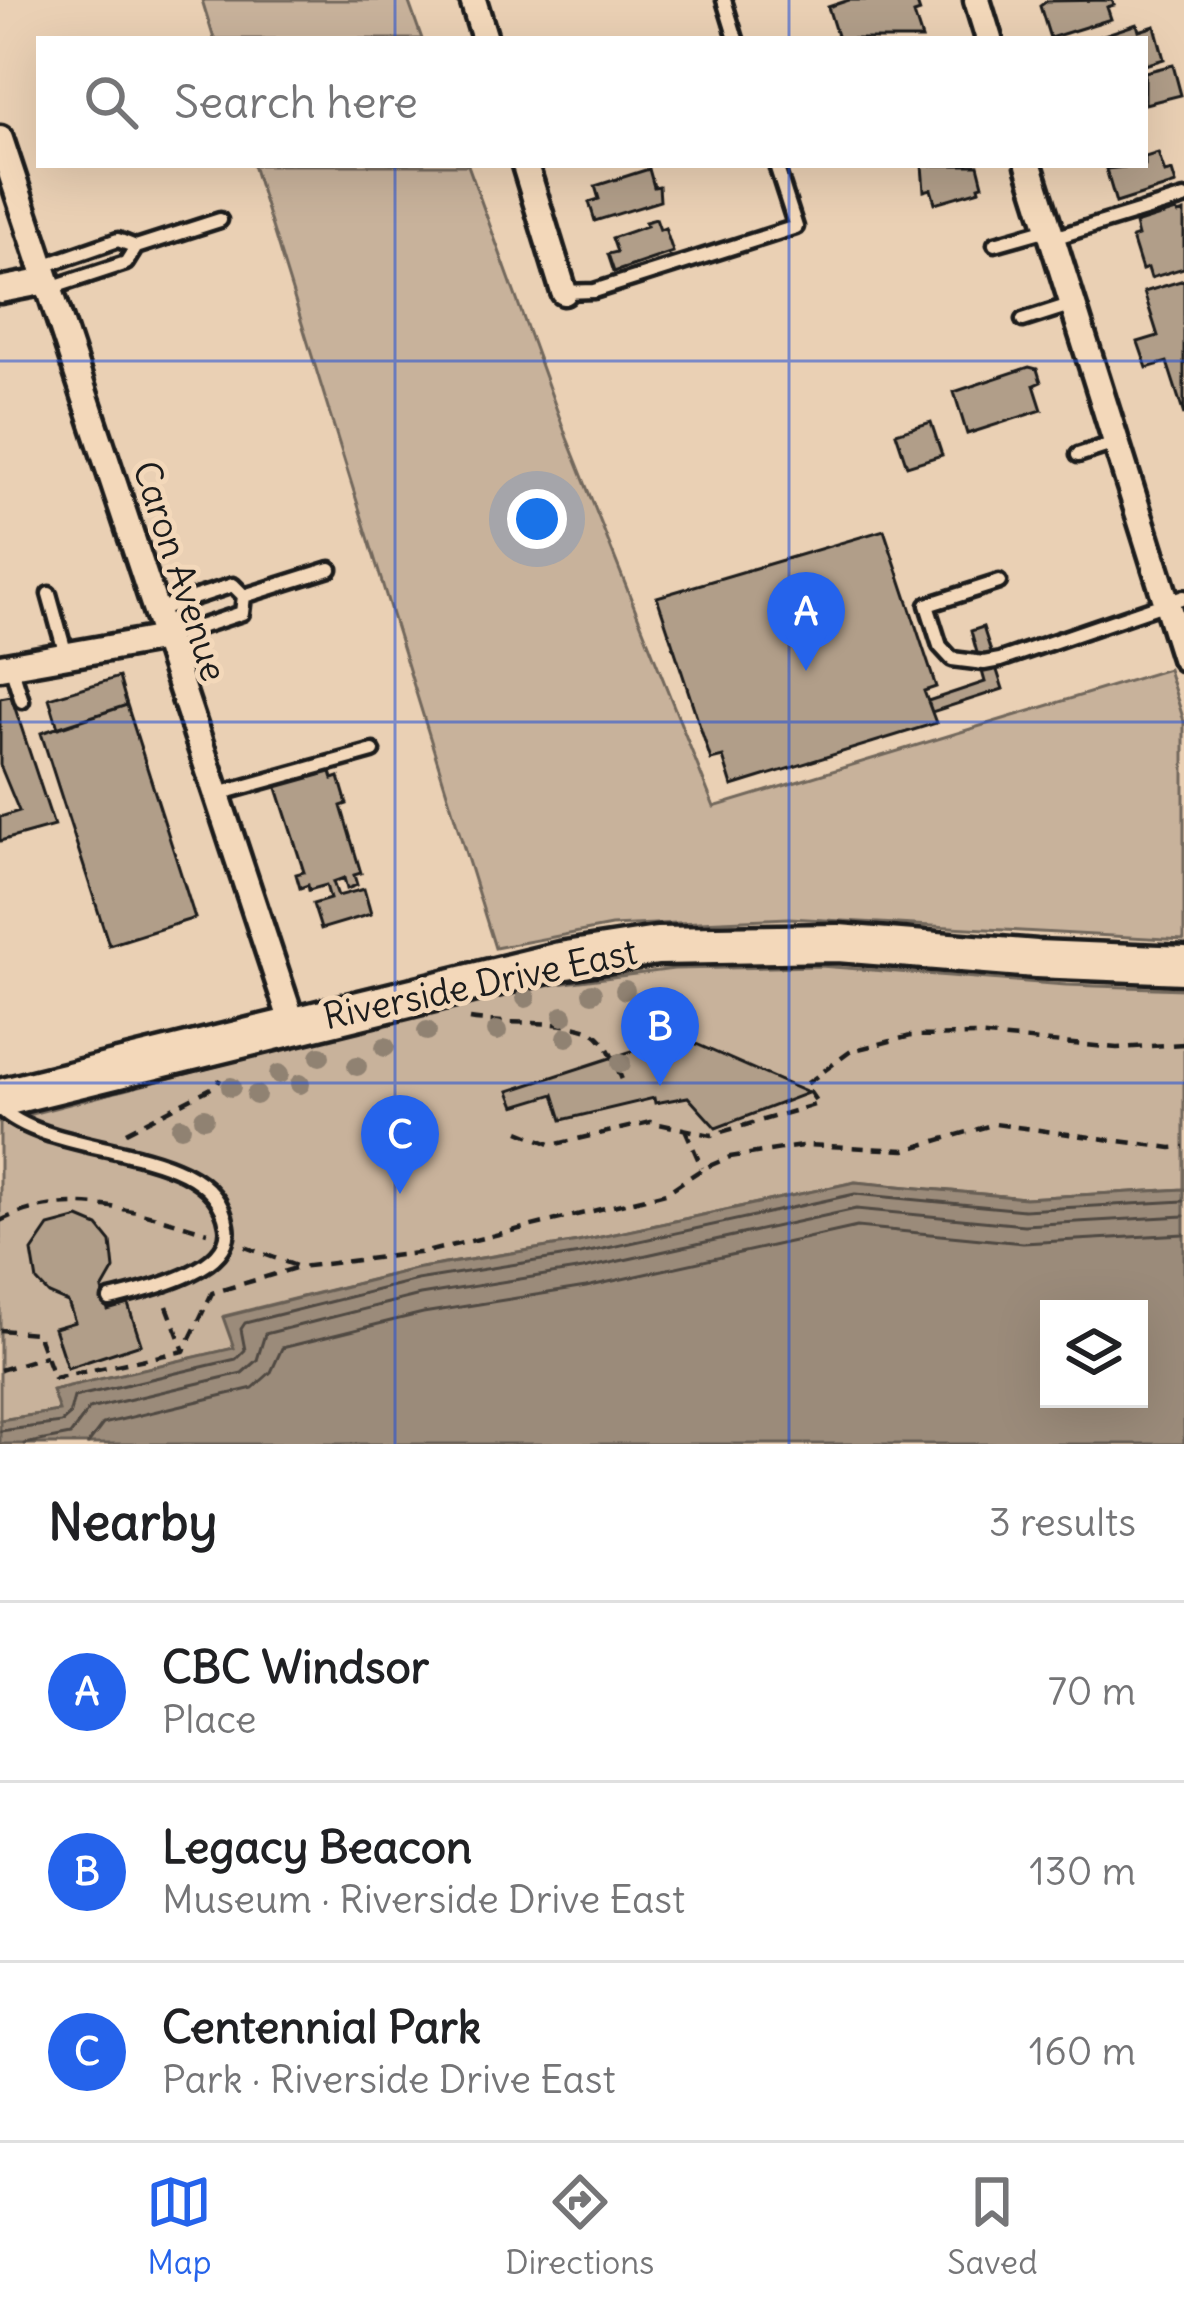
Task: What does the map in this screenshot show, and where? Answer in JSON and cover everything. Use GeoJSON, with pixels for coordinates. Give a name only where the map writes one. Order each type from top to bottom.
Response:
{"type":"FeatureCollection","features":[{"type":"Feature","properties":{"kind":"main road","name":"Riverside Drive East"},"geometry":{"type":"LineString","coordinates":[[0,1098],[560,962],[657,946],[782,941],[1184,965]]}},
{"type":"Feature","properties":{"kind":"street"},"geometry":{"type":"LineString","coordinates":[[473,0],[484,36]]}},
{"type":"Feature","properties":{"kind":"street"},"geometry":{"type":"LineString","coordinates":[[976,0],[988,36]]}},
{"type":"Feature","properties":{"kind":"street","name":"Caron Avenue"},"geometry":{"type":"LineString","coordinates":[[0,140],[293,1025]]}},
{"type":"Feature","properties":{"kind":"street"},"geometry":{"type":"LineString","coordinates":[[525,168],[564,292]]}},
{"type":"Feature","properties":{"kind":"street"},"geometry":{"type":"LineString","coordinates":[[1030,168],[1117,442],[1176,600],[1184,658]]}},
{"type":"Feature","properties":{"kind":"street"},"geometry":{"type":"LineString","coordinates":[[0,290],[46,279]]}},
{"type":"Feature","properties":{"kind":"street"},"geometry":{"type":"LineString","coordinates":[[5,666],[165,638]]}},
{"type":"Feature","properties":{"kind":"lane"},"geometry":{"type":"LineString","coordinates":[[724,0],[735,36]]}},
{"type":"Feature","properties":{"kind":"lane"},"geometry":{"type":"LineString","coordinates":[[564,292],[594,291],[796,227],[777,168]]}},
{"type":"Feature","properties":{"kind":"lane"},"geometry":{"type":"LineString","coordinates":[[995,244],[1184,198]]}},
{"type":"Feature","properties":{"kind":"lane"},"geometry":{"type":"LineString","coordinates":[[46,279],[126,262],[136,247],[220,220]]}},
{"type":"Feature","properties":{"kind":"lane"},"geometry":{"type":"LineString","coordinates":[[46,279],[118,240],[136,247]]}},
{"type":"Feature","properties":{"kind":"lane"},"geometry":{"type":"LineString","coordinates":[[1023,320],[1073,304]]}},
{"type":"Feature","properties":{"kind":"lane"},"geometry":{"type":"LineString","coordinates":[[1078,455],[1117,442]]}},
{"type":"Feature","properties":{"kind":"lane"},"geometry":{"type":"LineString","coordinates":[[244,596],[330,569]]}},
{"type":"Feature","properties":{"kind":"lane"},"geometry":{"type":"LineString","coordinates":[[999,582],[927,605],[940,646],[952,659],[969,663],[1000,659],[1176,600]]}},
{"type":"Feature","properties":{"kind":"lane"},"geometry":{"type":"LineString","coordinates":[[156,610],[232,586],[244,596]]}},
{"type":"Feature","properties":{"kind":"lane"},"geometry":{"type":"LineString","coordinates":[[49,594],[66,655]]}},
{"type":"Feature","properties":{"kind":"lane"},"geometry":{"type":"LineString","coordinates":[[165,638],[242,613],[244,596]]}},
{"type":"Feature","properties":{"kind":"lane"},"geometry":{"type":"LineString","coordinates":[[5,666],[22,701]]}},
{"type":"Feature","properties":{"kind":"lane"},"geometry":{"type":"LineString","coordinates":[[216,794],[374,751]]}},
{"type":"Feature","properties":{"kind":"lane"},"geometry":{"type":"LineString","coordinates":[[0,1108],[14,1121],[43,1132],[191,1174],[217,1194],[228,1228],[226,1240],[211,1260],[159,1286],[110,1299]]}},
{"type":"Feature","properties":{"kind":"path"},"geometry":{"type":"LineString","coordinates":[[460,1018],[520,1025],[568,1024],[594,1033],[606,1046],[623,1082]]}},
{"type":"Feature","properties":{"kind":"path"},"geometry":{"type":"LineString","coordinates":[[520,1131],[552,1145],[650,1122],[711,1135],[818,1104],[806,1085],[850,1051],[911,1036],[975,1035],[1117,1048],[1184,1044]]}},
{"type":"Feature","properties":{"kind":"path"},"geometry":{"type":"LineString","coordinates":[[124,1139],[126,1132],[217,1085],[223,1068]]}},
{"type":"Feature","properties":{"kind":"path"},"geometry":{"type":"LineString","coordinates":[[184,1351],[212,1294],[299,1267],[426,1252],[517,1232],[666,1192],[730,1157],[808,1145],[904,1150],[994,1124],[1184,1147]]}},
{"type":"Feature","properties":{"kind":"path"},"geometry":{"type":"LineString","coordinates":[[685,1129],[702,1169]]}},
{"type":"Feature","properties":{"kind":"path"},"geometry":{"type":"LineString","coordinates":[[0,1221],[69,1202],[123,1208],[299,1267]]}},
{"type":"Feature","properties":{"kind":"path"},"geometry":{"type":"LineString","coordinates":[[159,1286],[184,1351]]}},
{"type":"Feature","properties":{"kind":"path"},"geometry":{"type":"LineString","coordinates":[[0,1330],[37,1333],[54,1378],[184,1351]]}},
{"type":"Feature","properties":{"kind":"path"},"geometry":{"type":"LineString","coordinates":[[0,1370],[46,1356]]}},
{"type":"Feature","properties":{"kind":"shaded area"},"geometry":{"type":"Polygon","coordinates":[[[202,0],[408,0],[421,36],[213,36],[202,0]]]}},
{"type":"Feature","properties":{"kind":"shaded area"},"geometry":{"type":"Polygon","coordinates":[[[254,168],[469,168],[567,438],[714,807],[1168,669],[1184,721],[1184,940],[789,918],[611,926],[495,948],[254,168]]]}},
{"type":"Feature","properties":{"kind":"shaded area"},"geometry":{"type":"Polygon","coordinates":[[[820,966],[1184,989],[1184,1189],[1025,1198],[855,1182],[578,1242],[415,1269],[224,1316],[235,1348],[53,1390],[60,1411],[0,1420],[0,1122],[511,990],[674,969],[820,966]]]}},
{"type":"Feature","properties":{"kind":"water"},"geometry":{"type":"Polygon","coordinates":[[[855,1182],[1025,1198],[1184,1189],[1184,1444],[0,1444],[0,1420],[59,1411],[52,1390],[234,1348],[223,1317],[415,1269],[578,1242],[855,1182]]]}},
{"type":"Feature","properties":{"kind":"building"},"geometry":{"type":"Polygon","coordinates":[[[849,0],[916,0],[920,12],[914,14],[921,36],[837,36],[828,7],[849,0]]]}},
{"type":"Feature","properties":{"kind":"building"},"geometry":{"type":"Polygon","coordinates":[[[1112,0],[1114,5],[1107,7],[1111,19],[1049,36],[1040,6],[1047,1],[1112,0]]]}},
{"type":"Feature","properties":{"kind":"building"},"geometry":{"type":"Polygon","coordinates":[[[1137,24],[1139,31],[1155,26],[1164,59],[1148,64],[1148,36],[1101,36],[1137,24]]]}},
{"type":"Feature","properties":{"kind":"building"},"geometry":{"type":"Polygon","coordinates":[[[1173,65],[1181,95],[1148,103],[1148,71],[1173,65]]]}},
{"type":"Feature","properties":{"kind":"building"},"geometry":{"type":"Polygon","coordinates":[[[1158,153],[1165,173],[1172,171],[1176,184],[1116,203],[1106,169],[1148,168],[1148,156],[1158,153]]]}},
{"type":"Feature","properties":{"kind":"building"},"geometry":{"type":"Polygon","coordinates":[[[922,168],[979,168],[980,190],[935,203],[931,189],[924,191],[922,168]]]}},
{"type":"Feature","properties":{"kind":"building"},"geometry":{"type":"Polygon","coordinates":[[[649,169],[654,187],[659,186],[660,201],[595,221],[589,202],[599,199],[595,186],[649,169]]]}},
{"type":"Feature","properties":{"kind":"building"},"geometry":{"type":"Polygon","coordinates":[[[1184,212],[1184,268],[1151,278],[1148,268],[1142,270],[1132,238],[1138,236],[1135,224],[1184,212]]]}},
{"type":"Feature","properties":{"kind":"building"},"geometry":{"type":"Polygon","coordinates":[[[656,219],[660,230],[665,228],[673,252],[614,272],[608,254],[617,252],[612,238],[656,219]]]}},
{"type":"Feature","properties":{"kind":"building"},"geometry":{"type":"Polygon","coordinates":[[[1184,280],[1184,415],[1167,362],[1147,368],[1138,342],[1158,336],[1144,292],[1184,280]]]}},
{"type":"Feature","properties":{"kind":"building"},"geometry":{"type":"Polygon","coordinates":[[[1029,367],[1037,369],[1041,382],[1034,385],[1042,410],[967,434],[954,392],[1029,367]]]}},
{"type":"Feature","properties":{"kind":"building"},"geometry":{"type":"Polygon","coordinates":[[[931,422],[942,455],[907,466],[896,433],[931,422]]]}},
{"type":"Feature","properties":{"kind":"building"},"geometry":{"type":"Polygon","coordinates":[[[884,530],[936,687],[924,691],[936,723],[732,786],[723,757],[711,760],[657,597],[884,530]]]}},
{"type":"Feature","properties":{"kind":"building"},"geometry":{"type":"Polygon","coordinates":[[[983,627],[1003,689],[932,712],[928,701],[985,682],[971,631],[983,627]]]}},
{"type":"Feature","properties":{"kind":"building"},"geometry":{"type":"Polygon","coordinates":[[[119,677],[127,705],[58,728],[49,698],[119,677]]]}},
{"type":"Feature","properties":{"kind":"building"},"geometry":{"type":"Polygon","coordinates":[[[11,696],[54,826],[0,841],[0,817],[19,811],[0,765],[0,698],[11,696]]]}},
{"type":"Feature","properties":{"kind":"building"},"geometry":{"type":"Polygon","coordinates":[[[127,705],[195,918],[109,945],[41,733],[127,705]]]}},
{"type":"Feature","properties":{"kind":"building"},"geometry":{"type":"Polygon","coordinates":[[[330,768],[333,779],[339,777],[347,804],[341,806],[361,873],[354,875],[357,885],[347,889],[344,878],[333,882],[338,896],[364,889],[371,914],[321,929],[313,904],[330,899],[326,885],[300,888],[296,874],[304,872],[276,785],[330,768]]]}},
{"type":"Feature","properties":{"kind":"building"},"geometry":{"type":"Polygon","coordinates":[[[678,1036],[808,1093],[716,1128],[688,1097],[655,1103],[654,1098],[562,1120],[554,1094],[515,1106],[509,1091],[678,1036]]]}},
{"type":"Feature","properties":{"kind":"building"},"geometry":{"type":"Polygon","coordinates":[[[79,1218],[98,1226],[111,1242],[114,1269],[102,1290],[108,1310],[128,1304],[141,1344],[67,1368],[54,1328],[75,1322],[68,1302],[49,1294],[37,1281],[32,1251],[49,1226],[79,1218]]]}},
{"type":"Feature","properties":{"kind":"place","name":"CBC Windsor"},"geometry":{"type":"Point","coordinates":[806,671]}},
{"type":"Feature","properties":{"kind":"place","name":"Legacy Beacon"},"geometry":{"type":"Point","coordinates":[660,1086]}},
{"type":"Feature","properties":{"kind":"place","name":"Centennial Park"},"geometry":{"type":"Point","coordinates":[400,1194]}}]}
